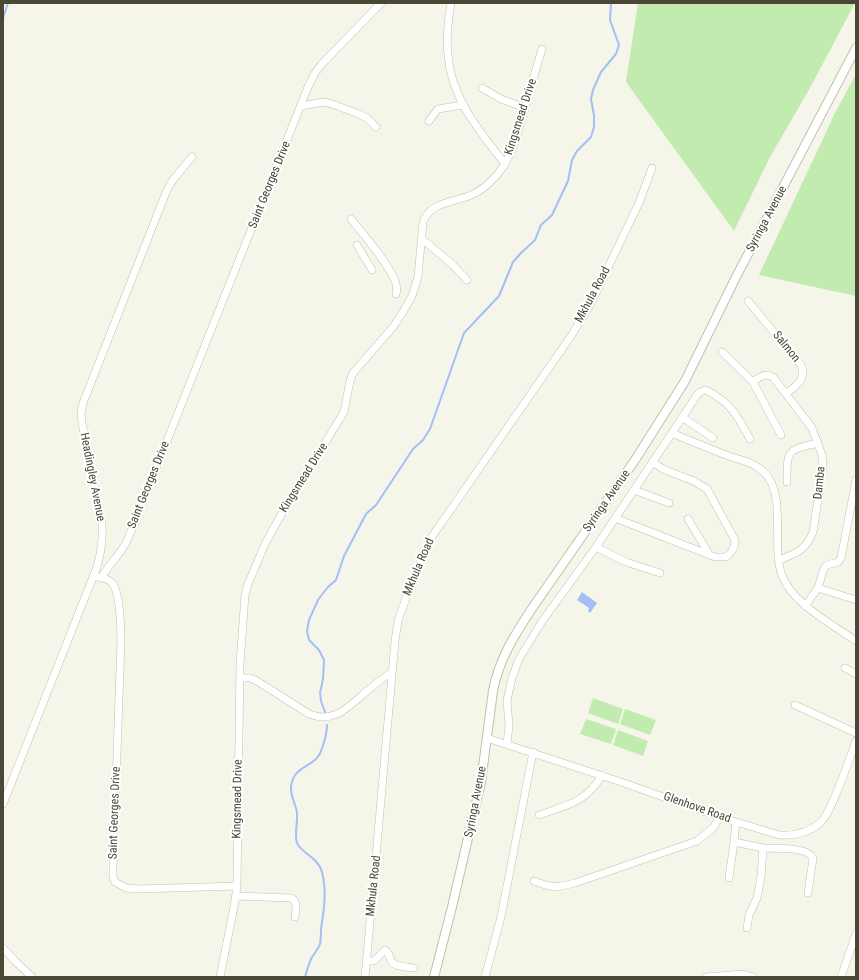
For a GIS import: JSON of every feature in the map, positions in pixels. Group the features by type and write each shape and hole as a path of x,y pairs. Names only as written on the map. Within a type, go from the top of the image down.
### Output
{"street":[{"name":"Saint Georges Drive","path":"236,886 138,889 126,888 115,882 113,868 121,624 115,588 110,580 102,577 108,567 121,552 127,541 315,73 381,3"},
{"path":"451,3 447,31 448,56 452,79 463,105 474,124 505,164"},
{"name":"Syringa Avenue","path":"434,977 468,842 481,782 489,714 496,677 508,646 537,601 635,460 685,381 736,277 856,48"},
{"name":"Kingsmead Drive","path":"220,977 236,896 241,639 245,595 252,573 265,544 282,513 344,412 353,373 393,327 404,312 412,296 418,278 424,222 429,212 443,204 471,195 485,187 496,177 505,164 514,145 542,49"},
{"path":"482,88 501,99 525,108"},
{"path":"301,106 324,102 332,104 367,118 376,127"},
{"path":"429,121 438,110 463,105"},
{"path":"494,150 499,153 504,153 510,150 514,145"},
{"path":"494,150 499,165 496,177"},
{"name":"Headingley Avenue","path":"3,804 94,576 102,549 102,524 82,423 81,413 83,403 167,190 172,181 192,157"},
{"name":"Mkhula Road","path":"365,977 372,893 380,828 395,641 398,622 412,581 431,538 590,305 639,203 652,168"},
{"path":"351,219 389,269 396,283 396,294"},
{"path":"422,239 451,262 467,280"},
{"path":"357,245 372,270"},
{"name":"Salmon","path":"748,301 801,365 803,374 799,384 786,394"},
{"path":"722,352 753,382 781,435"},
{"name":"Damba","path":"753,382 760,376 768,374 773,377 812,428 818,443 823,466 813,532 809,542 798,553 779,560"},
{"path":"507,744 509,726 507,700 512,678 519,659 543,620 596,547 700,392 706,390 732,408 750,439"},
{"path":"682,417 713,438"},
{"path":"672,433 753,464 766,474 771,481 775,493 778,516 779,560 786,585 805,606 856,641"},
{"path":"787,482 787,462 792,452 798,448 818,443"},
{"path":"615,518 718,557 726,557 733,550 735,545 733,535 707,489 694,481 665,470 652,462"},
{"path":"805,606 818,588 824,568 827,565 838,562 841,558 856,480"},
{"path":"634,490 669,503"},
{"path":"688,519 708,554"},
{"path":"596,547 626,562 660,573"},
{"path":"94,576 102,577"},
{"path":"818,588 856,600"},
{"path":"845,668 856,674"},
{"path":"240,678 250,678 257,681 309,714 316,717 324,717 332,716 343,711 380,680 392,672"},
{"path":"795,705 856,734"},
{"name":"Glenhove Road","path":"487,738 602,775 720,818 779,835 789,836 809,831 821,822 830,808 856,741"},
{"path":"485,977 501,917 533,752"},
{"path":"539,815 580,800 592,790 602,775"},
{"path":"534,881 553,888 575,883 697,841 713,828 720,818"},
{"path":"729,878 736,822"},
{"path":"734,842 764,848 803,850 811,854 813,858 808,893"},
{"path":"747,928 749,915 757,898 764,848"},
{"path":"236,896 291,898 295,900 296,917"},
{"path":"841,977 856,934"},
{"path":"3,948 32,977"},
{"path":"367,961 374,961 385,950 388,952 394,964 414,968"},
{"path":"706,977 743,974 753,977"}],"green space":[{"path":"638,3 855,3 810,88 770,157 734,231 626,82"},
{"path":"856,74 856,296 759,275 835,113"},
{"path":"593,698 623,709 618,724 588,713"},
{"path":"625,709 656,720 650,735 620,724"},
{"path":"586,719 616,729 611,744 580,734"},
{"path":"618,730 648,741 643,756 613,745"}],"water":[{"path":"582,592 597,603 590,613 588,611 589,608 577,600"}],"waterway":[{"path":"3,18 8,3"},
{"path":"325,712 320,693 323,679 324,660 319,650 309,640 307,631 309,620 318,600 327,588 336,580 344,556 366,514 376,505 413,449 423,440 430,429 464,333 499,296 513,262 535,240 541,225 552,215 568,181 572,160 577,151 591,137 594,127 594,115 591,99 593,90 601,72 616,54 619,45 610,20 611,3"},
{"path":"305,977 311,959 320,944 324,900 324,879 320,867 299,847 297,843 297,813 291,794 291,787 294,776 316,759 320,753 324,743 327,725"}]}
